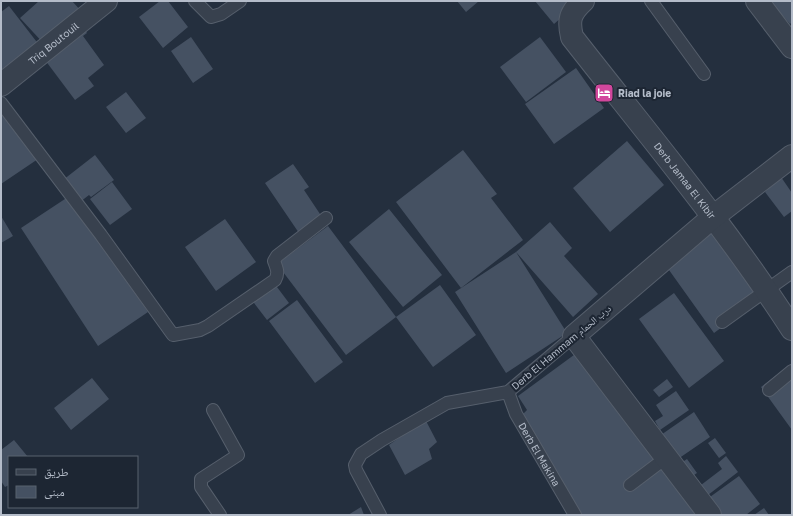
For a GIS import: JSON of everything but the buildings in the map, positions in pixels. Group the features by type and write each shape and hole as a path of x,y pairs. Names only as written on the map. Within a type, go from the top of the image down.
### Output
{"street":[{"name":"Triq Boutouil","path":"1,85 106,1"},
{"name":"Derb Jamaa El Kibir","path":"583,1 574,9 569,24 572,37 713,217 767,291 792,329"},
{"path":"758,1 792,47"},
{"name":"Derb El Hammam درب الحمام","path":"574,336 713,217 792,156"},
{"path":"574,336 710,515"}],"lane":[{"path":"195,1 211,17 225,12 240,1"},
{"path":"651,1 704,74"},
{"path":"1,103 101,235 173,335 200,330 208,326 275,280 278,276 274,261 277,256 326,218"},
{"path":"722,322 792,272"},
{"name":"Derb El Hammam درب الحمام","path":"380,515 356,470 355,465 361,454 382,440 447,403 508,392 574,336"},
{"path":"769,390 792,371"},
{"name":"Derb El Makina","path":"508,392 516,414 575,515"},
{"path":"213,410 238,455 204,476 200,482 201,487 220,515"},
{"path":"630,485 667,457"}],"place":[{"name":"Riad la joie","path":"604,93"}]}
